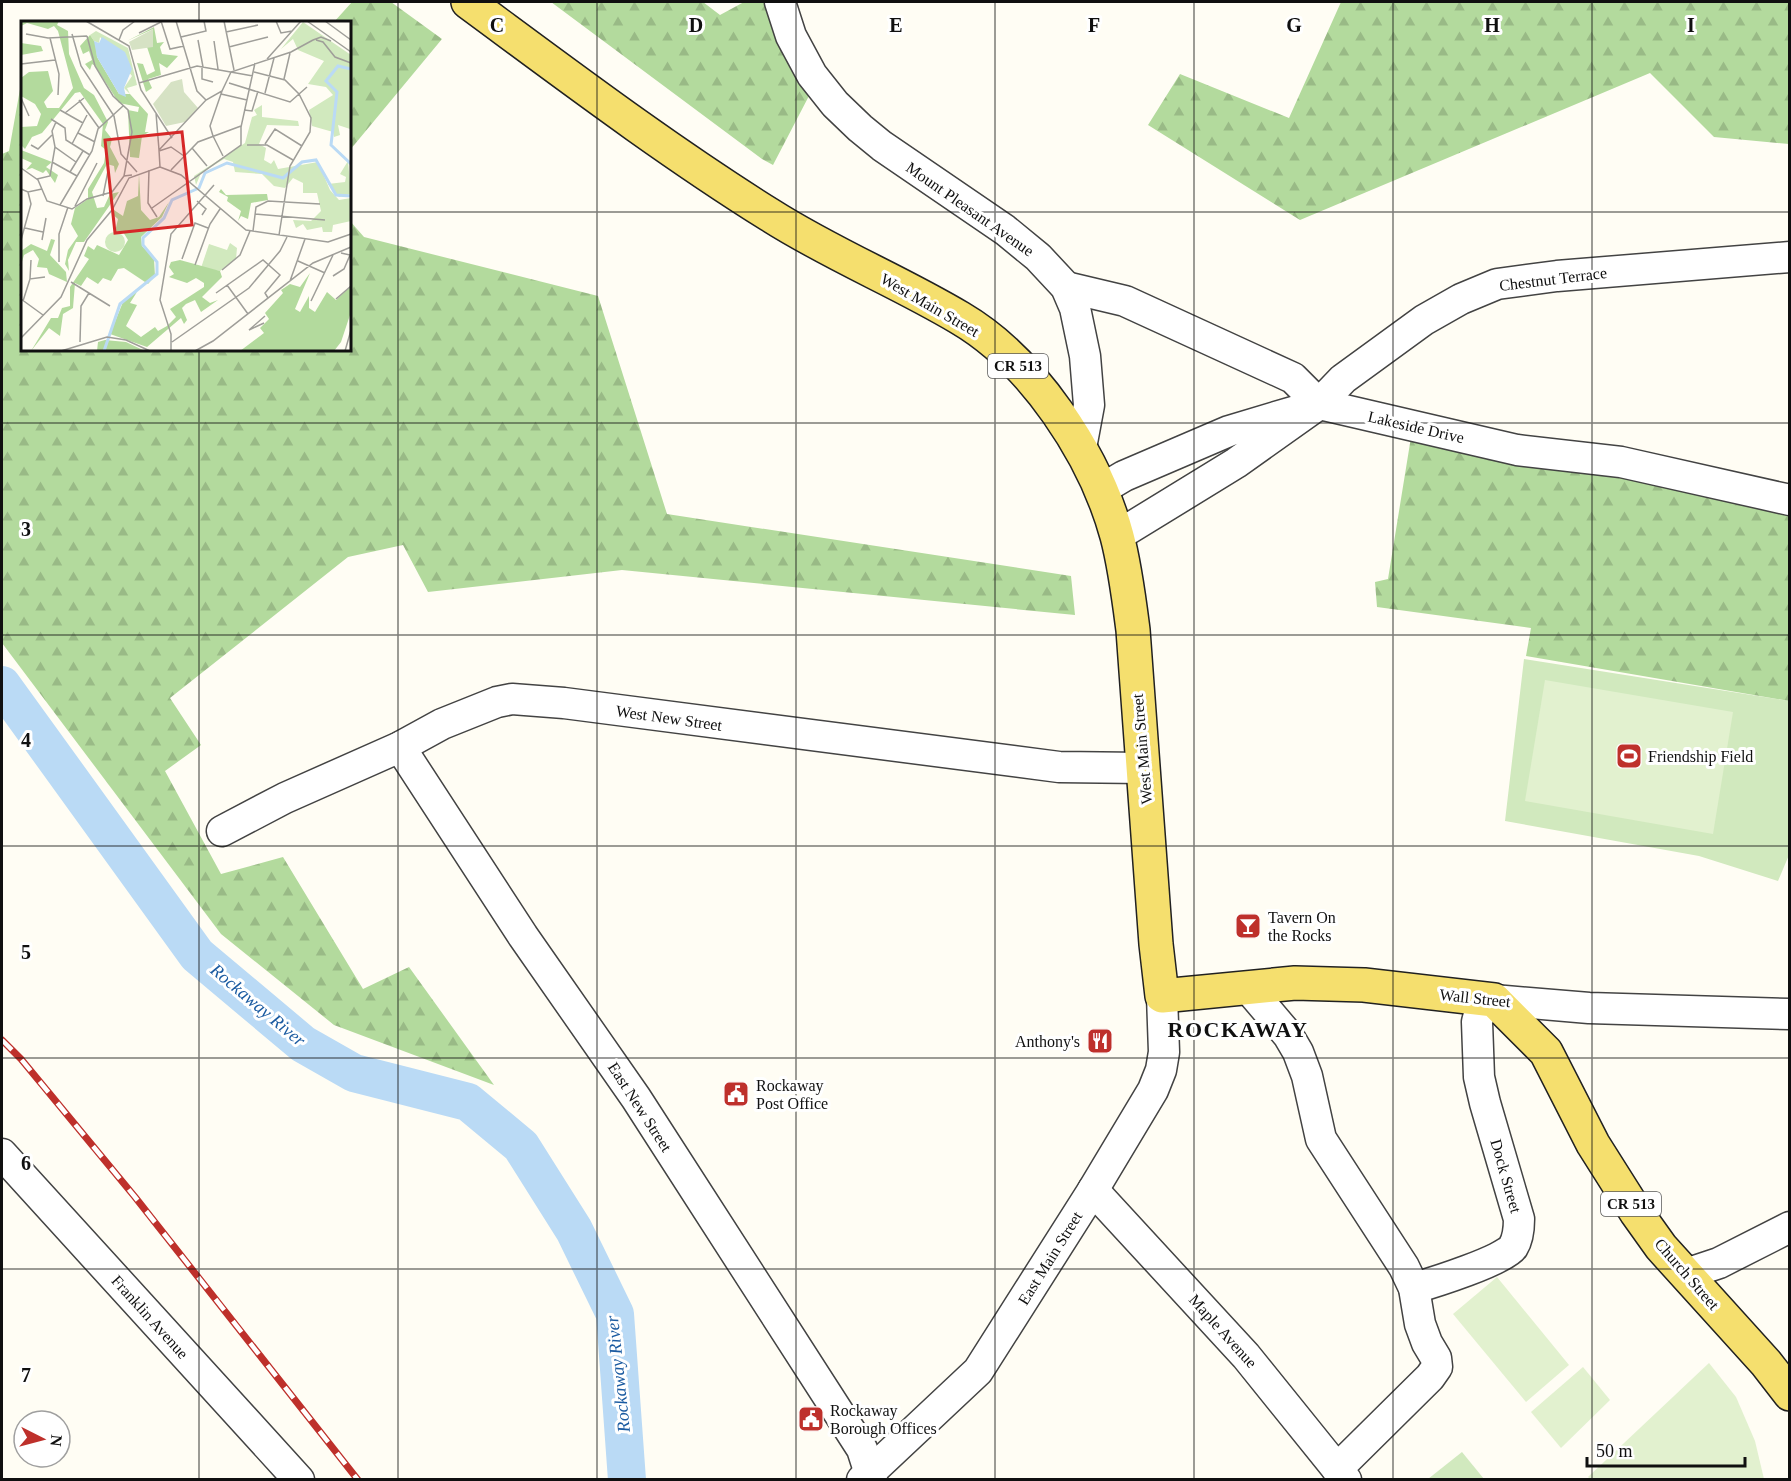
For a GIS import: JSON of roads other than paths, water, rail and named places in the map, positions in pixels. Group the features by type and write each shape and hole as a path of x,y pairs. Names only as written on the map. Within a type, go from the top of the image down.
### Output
{"main road":[{"name":"West Main Street","path":"468,2 701,170 771,216 829,250 963,320 994,344 1024,372 1053,406 1081,448 1102,489 1117,536 1133,630 1162,996"},
{"name":"Wall Street","path":"1162,996 1295,983 1364,984 1489,999"},
{"name":"Church Street","path":"1489,999 1546,1052 1593,1143 1624,1193 1662,1246 1790,1394"}],"street":[{"name":"Mount Pleasant Avenue","path":"780,2 791,36 812,75 835,104 882,146 1005,230 1038,257 1066,286 1075,308 1084,356 1089,405 1081,448"},
{"name":"Chestnut Terrace","path":"1117,536 1236,463 1319,404 1343,379 1424,320 1461,299 1497,284 1557,276 1790,257"},
{"path":"1066,286 1125,301 1293,378 1319,404"},
{"name":"Chestnut Terrace","path":"1102,489 1229,431 1319,404"},
{"name":"Lakeside Drive","path":"1319,404 1517,450 1621,462 1790,500"},
{"name":"West New Street","path":"222,831 285,798 400,747 442,724 497,702 512,699 1059,767 1143,768"},
{"name":"East New Street","path":"400,747 523,936 636,1098 862,1449 868,1477"},
{"path":"1249,989 1288,1035 1298,1052 1321,1139 1404,1267 1414,1288 1420,1324 1436,1358 1437,1367 1430,1377 1376,1431 1342,1474"},
{"name":"East Main Street","path":"868,1477 978,1371 1093,1190 1153,1090 1161,1070 1164,1052 1162,996"},
{"name":"Wall Street","path":"1489,999 1562,1007 1790,1014"},
{"name":"Dock Street","path":"1414,1288 1503,1255 1513,1248 1519,1231 1520,1219 1479,1077 1477,1022 1489,999"},
{"path":"1546,1052 1551,1028 1562,1007"},
{"name":"Franklin Avenue","path":"2,1154 299,1479"},
{"name":"Maple Avenue","path":"1093,1190 1246,1356 1342,1474"},
{"path":"1686,1274 1719,1263 1790,1227"}],"waterway":[{"name":"Rockaway River","path":"2,685 197,955 303,1044 354,1073 468,1102 521,1146 574,1230 615,1314 627,1480"}],"railway":[{"path":"2,1040 21,1059 135,1197 358,1480"}],"place":[{"name":"Friendship Field","path":"1629,756"},
{"name":"Tavern On the Rocks","path":"1248,926"},
{"name":"Anthony's","path":"1100,1041"},
{"name":"Rockaway Post Office","path":"736,1094"},
{"name":"Rockaway Borough Offices","path":"811,1419"}],"district":[{"name":"ROCKAWAY","path":"1238,1029"}]}
